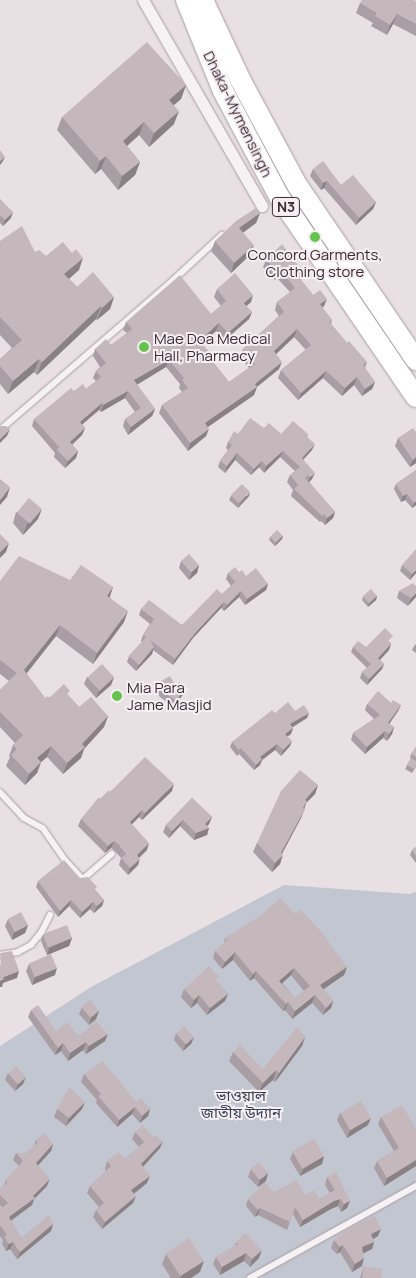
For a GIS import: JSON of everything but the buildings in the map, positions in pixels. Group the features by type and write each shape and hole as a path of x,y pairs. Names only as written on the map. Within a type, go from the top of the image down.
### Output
{"highway":[{"name":"Dhaka-Mymensingh","path":"186,0 223,91 246,138 271,208 416,396"},
{"name":"Dhaka-Mymensingh","path":"204,0 241,81 297,185 416,360"}],"street":[{"path":"143,0 271,208"}],"lane":[{"path":"0,430 169,284 230,227"},
{"path":"0,792 24,818 43,828 66,861 83,879 112,854"},
{"path":"0,955 18,952 31,945 41,933 50,915"},
{"path":"250,1278 416,1186"}],"green space":[{"name":"ভাওয়াল জাতীয় উদ্যান","path":"284,885 410,894 416,892 416,1278 0,1278 0,1046 91,987"}],"place":[{"name":"Concord Garments, Clothing store","path":"315,237"},
{"name":"Mae Doa Medical Hall, Pharmacy","path":"144,347"},
{"name":"Mia Para Jame Masjid","path":"117,696"}]}
